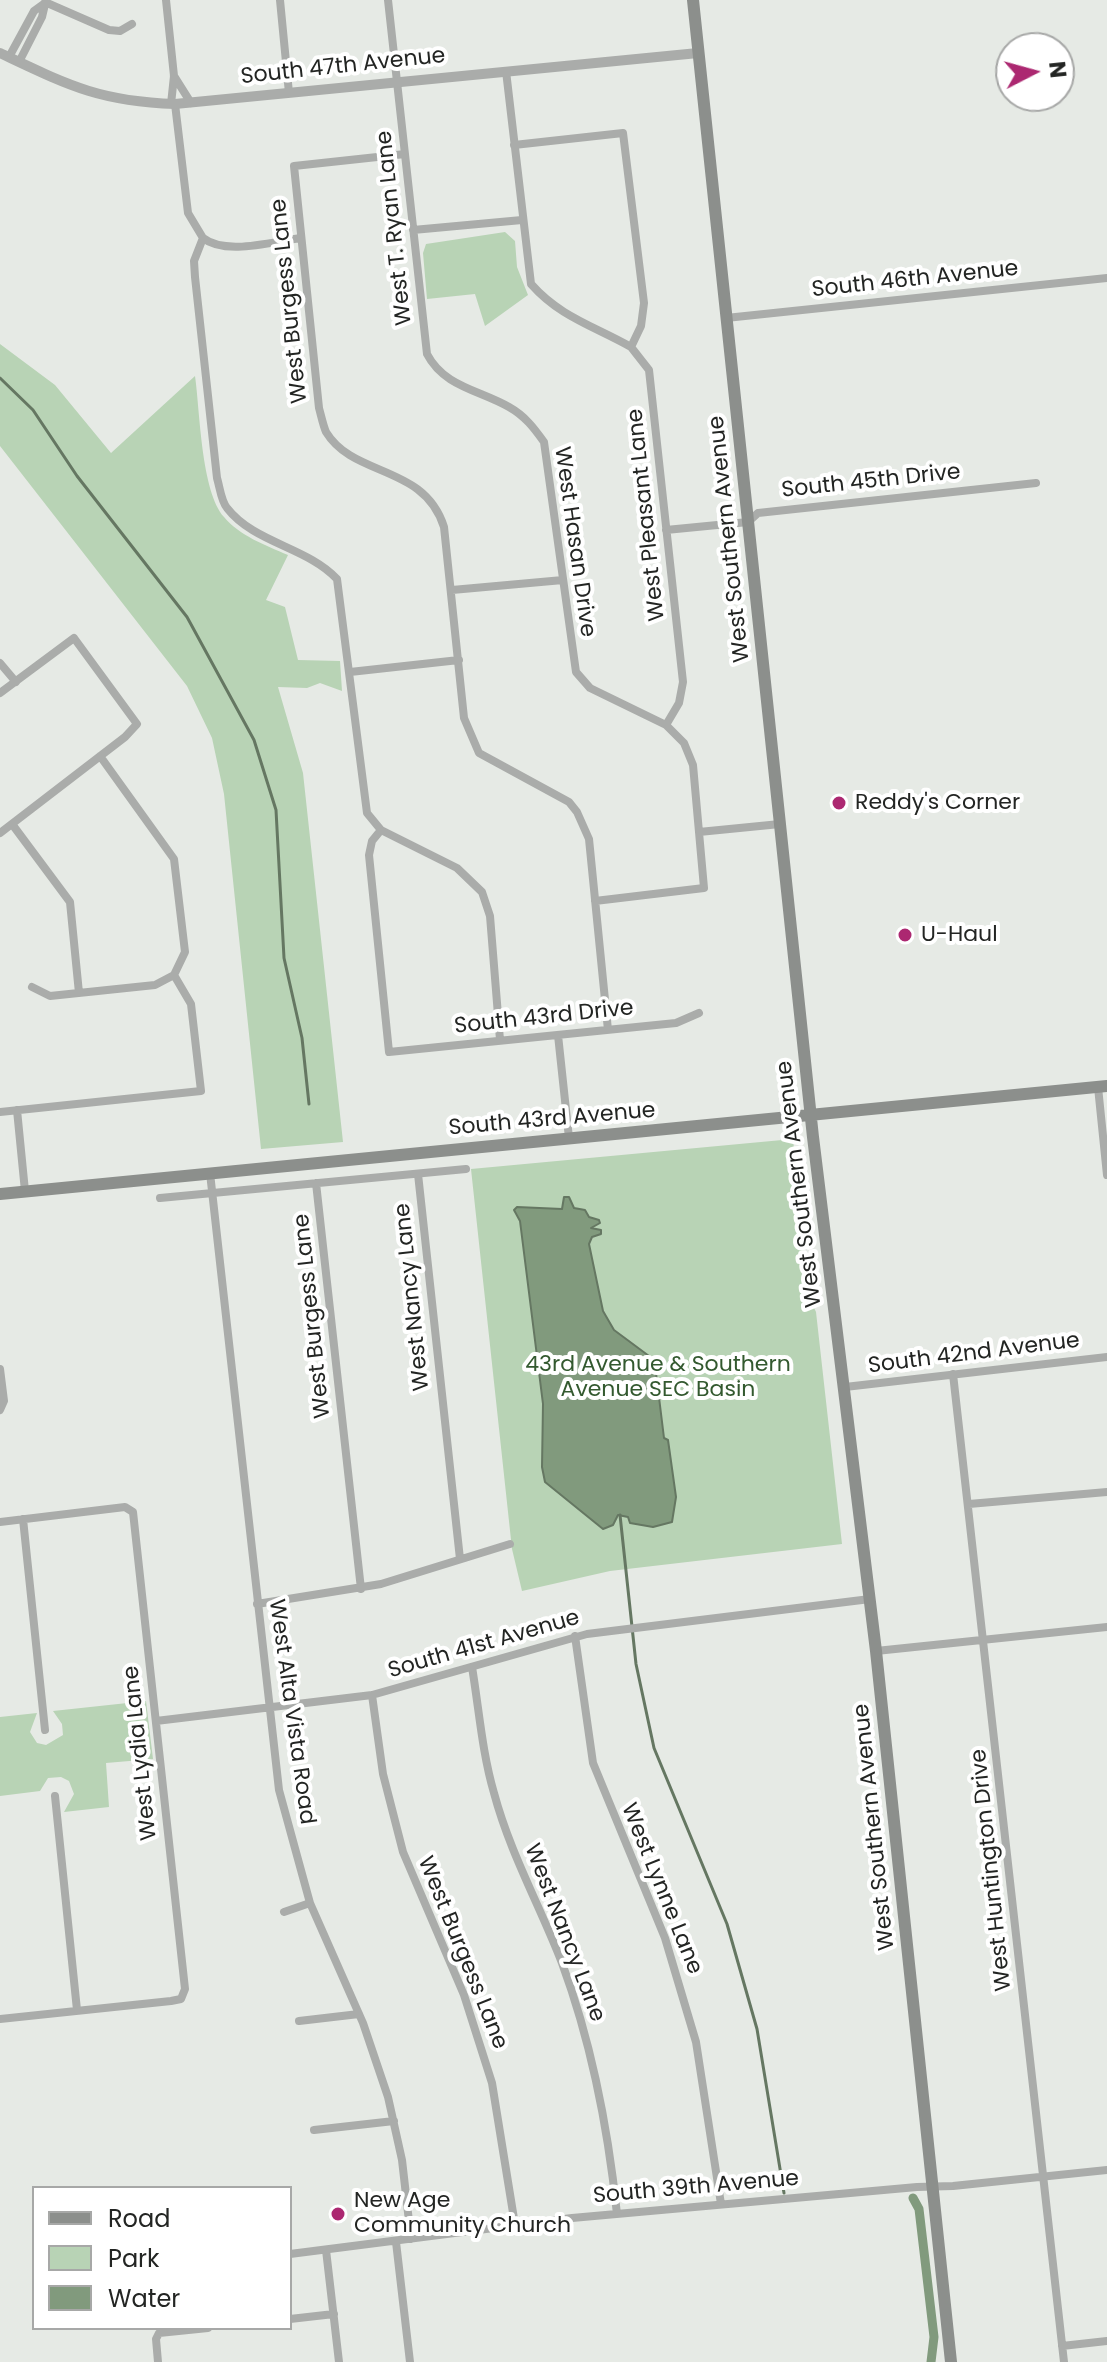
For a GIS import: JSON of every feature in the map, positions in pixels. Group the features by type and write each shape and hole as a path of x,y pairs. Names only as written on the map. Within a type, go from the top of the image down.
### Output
{"main road":[{"name":"West Southern Avenue","path":"693,0 811,1117 876,1651 951,2362"},
{"name":"South 43rd Avenue","path":"0,1194 811,1117 1102,1086"}],"street":[{"path":"176,0 166,1 174,76 173,104 188,213 203,238 210,243 232,246 301,238"},
{"path":"280,0 289,93"},
{"name":"West T. Ryan Lane","path":"388,0 427,354 434,367 466,390 508,406 529,421"},
{"path":"9,57 42,17 46,1 109,30 120,31 132,24"},
{"name":"South 47th Avenue","path":"9,57 98,96 173,104 698,53"},
{"path":"506,71 522,220 531,284 548,303 574,321 631,347 641,326 644,303 623,133 514,145"},
{"path":"174,76 191,103"},
{"name":"West Burgess Lane","path":"405,154 294,166 319,408 326,432 364,461 421,489 438,508 444,527 452,590"},
{"path":"413,230 522,220"},
{"path":"203,238 194,261 195,277 217,478 225,506 246,526 324,564 337,579 367,813 381,830 457,868 482,892 490,916 500,1040"},
{"name":"South 46th Avenue","path":"726,318 1107,278"},
{"name":"West Pleasant Lane","path":"631,347 649,370 683,682 679,703 666,725"},
{"name":"West Hasan Drive","path":"529,421 544,442 549,464 576,672 590,688 666,725"},
{"name":"South 45th Drive","path":"666,530 748,522 758,513 1036,483"},
{"path":"563,580 452,590 464,718 471,741 479,753 569,802 589,839 608,1030"},
{"path":"0,693 74,638 137,724 0,833"},
{"path":"350,672 459,660"},
{"path":"0,663 16,682"},
{"path":"595,901 704,888 693,765 684,743 666,725"},
{"path":"32,987 50,996 155,985 174,975 185,952 174,859 100,756"},
{"path":"12,824 70,902 79,993"},
{"path":"699,832 780,824"},
{"name":"South 43rd Drive","path":"381,830 372,841 369,855 389,1052 676,1023 699,1013"},
{"path":"0,1112 201,1091 191,1004 174,975"},
{"path":"558,1035 569,1138"},
{"path":"1102,1086 1107,1175"},
{"path":"17,1110 25,1191"},
{"name":"South 43rd Avenue","path":"160,1198 466,1169"},
{"name":"West Alta Vista Road","path":"210,1173 279,1790 310,1903 359,2014 394,2121 411,2239"},
{"name":"West Nancy Lane","path":"418,1174 460,1559"},
{"name":"West Burgess Lane","path":"316,1183 361,1589"},
{"name":"South 42nd Avenue","path":"845,1387 1107,1357"},
{"path":"0,1369 4,1401 0,1410"},
{"name":"West Huntington Drive","path":"953,1374 1064,2362"},
{"path":"969,1504 1107,1492"},
{"name":"West Lydia Lane","path":"23,1519 125,1507 133,1512 156,1721 185,1989 181,1999 77,2010"},
{"path":"0,1522 23,1519 45,1730"},
{"path":"257,1604 361,1589 510,1544"},
{"name":"South 41st Avenue","path":"156,1721 372,1695 575,1636 870,1599"},
{"path":"876,1651 1107,1627"},
{"name":"West Lynne Lane","path":"575,1636 593,1763 665,1938 696,2042 721,2204"},
{"name":"West Nancy Lane","path":"472,1667 481,1734 505,1832 562,1963 593,2062 610,2150 617,2214"},
{"name":"West Burgess Lane","path":"372,1695 383,1774 403,1852 464,1995 488,2068 505,2146 515,2225"},
{"path":"0,2019 77,2010 55,1796"},
{"path":"284,1912 310,1903"},
{"path":"299,2021 359,2014"},
{"path":"314,2130 394,2121"},
{"name":"South 39th Avenue","path":"292,2254 617,2214 1107,2170"},
{"path":"396,2242 410,2362"},
{"path":"326,2250 339,2362"},
{"path":"292,2319 334,2314"},
{"path":"158,2362 156,2339 159,2333 188,2330"},
{"path":"1062,2346 1107,2341"}],"green space":[{"path":"505,232 515,241 517,267 528,295 485,326 475,294 427,299 423,253 426,244"},
{"path":"0,344 55,385 111,453 195,376 206,470 216,505 238,530 288,555 266,600 285,607 298,660 340,661 342,691 320,683 307,688 278,687 303,773 343,1142 261,1149 224,794 212,738 187,686 0,446"},
{"name":"43rd Avenue & Southern Avenue SEC Basin","path":"793,1139 809,1297 816,1312 842,1544 610,1571 522,1591 512,1549 471,1169"},
{"path":"146,1701 153,1759 106,1763 109,1807 64,1812 74,1794 69,1781 61,1777 48,1778 40,1791 0,1796 0,1717 37,1713 30,1732 37,1743 46,1745 63,1735 62,1724 53,1711"}],"water":[{"path":"564,1197 569,1197 574,1208 585,1210 589,1217 599,1220 600,1223 591,1228 601,1230 601,1234 592,1237 589,1244 603,1311 614,1330 649,1356 656,1373 664,1438 668,1440 676,1497 672,1522 653,1527 630,1523 628,1517 618,1515 613,1525 603,1529 545,1482 542,1467 543,1404 520,1221 514,1210 517,1207 562,1209"}],"waterway":[{"path":"0,378 33,410 77,476 187,617 254,740 276,810 284,958 302,1038 309,1104"},
{"path":"620,1515 636,1664 654,1748 727,1924 757,2029 784,2193"},
{"path":"913,2198 919,2209 934,2337 931,2362"}],"place":[{"name":"Reddy's Corner","path":"839,803"},
{"name":"U-Haul","path":"905,935"},
{"name":"New Age Community Church","path":"338,2214"}]}
